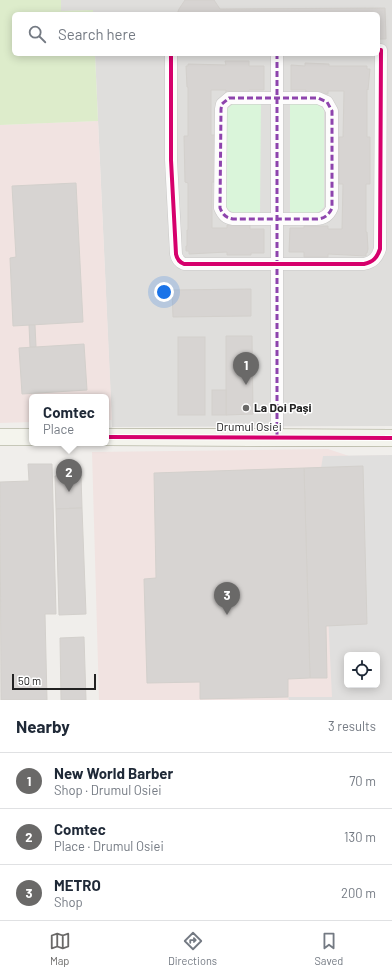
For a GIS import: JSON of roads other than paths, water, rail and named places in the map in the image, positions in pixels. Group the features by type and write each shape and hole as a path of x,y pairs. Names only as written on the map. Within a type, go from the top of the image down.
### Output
{"street":[{"path":"171,56 171,160 177,259 184,264 364,264 375,260 380,249 380,50"},
{"path":"277,437 278,56"},
{"path":"229,98 318,98 327,102 332,112 332,208 328,215 321,219 277,219 228,218 222,212 220,201 221,109 222,104 229,98"},
{"path":"0,437 29,437"},
{"name":"Drumul Osiei","path":"109,437 392,438"}],"place":[{"name":"New World Barber","path":"246,385"},
{"name":"La Doi Pași","path":"246,408"},
{"name":"Comtec","path":"69,492"},
{"name":"METRO","path":"227,615"}]}
